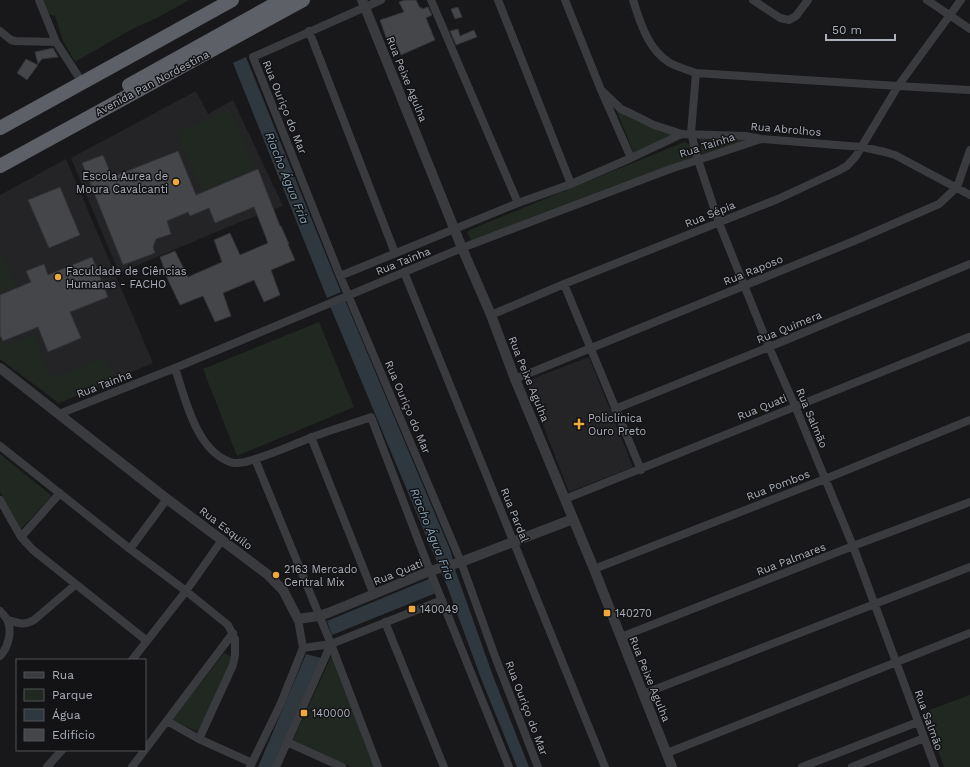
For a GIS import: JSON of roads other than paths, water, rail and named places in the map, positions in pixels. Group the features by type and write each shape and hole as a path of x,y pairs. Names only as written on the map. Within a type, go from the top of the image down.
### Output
{"highway":[{"path":"0,128 232,0"},
{"name":"Avenida Pan Nordestina","path":"0,156 282,0"},
{"name":"Avenida Pan Nordestina","path":"0,166 303,0"}],"street":[{"path":"39,0 56,42 82,82"},
{"path":"381,0 364,3 309,31 396,253"},
{"path":"431,0 518,203"},
{"path":"498,0 571,184"},
{"name":"Rua Abrolhos","path":"565,0 601,90 631,158"},
{"path":"633,0 641,24 653,47 670,63 696,73 970,90"},
{"path":"753,0 780,18 788,20 796,16 808,0"},
{"path":"927,0 970,29"},
{"name":"Rua Sépia","path":"492,315 564,284 778,199 847,166 853,161 862,147 898,86 961,0"},
{"name":"Rua Peixe Agulha","path":"364,3 462,248 492,315 515,379 594,570 672,767"},
{"name":"Rua Ouriço do Mar","path":"309,31 253,57 347,296 459,563 538,767"},
{"path":"0,32 11,40 15,41 56,42"},
{"name":"Rua Salmão","path":"696,73 691,133 698,160 719,223 769,347 853,546 935,767"},
{"name":"Rua Abrolhos","path":"601,90 626,112 654,125 682,134 691,133 746,136 761,139 862,147 895,155 970,195"},
{"name":"Rua Tainha","path":"340,276 518,203 571,184 682,134"},
{"name":"Rua Tainha","path":"59,414 175,368 462,248 673,168 761,139"},
{"name":"Rua Raposo","path":"515,379 928,210 939,204 957,187 970,150"},
{"name":"Rua Quimera","path":"616,409 970,264"},
{"name":"Rua Pardal","path":"404,272 605,767"},
{"path":"564,284 641,470"},
{"name":"Rua Quati","path":"565,499 641,470 795,406 969,337"},
{"name":"Rua Esquilo","path":"0,368 167,499 267,574 283,590 298,619 303,648"},
{"path":"175,368 190,415 200,435 224,460 236,464 255,459 311,437 371,417 509,767"},
{"name":"Rua Pombos","path":"594,570 970,420"},
{"path":"311,437 374,594"},
{"path":"0,446 228,625 235,639 236,656 199,739"},
{"path":"255,459 281,520 318,616 331,644 378,767"},
{"path":"21,537 60,493"},
{"path":"130,549 167,499"},
{"path":"0,500 21,537 33,550 147,641"},
{"name":"Rua Palmares","path":"621,637 970,502"},
{"name":"Rua Quati","path":"298,619 318,616 572,519"},
{"path":"133,659 186,591 222,540"},
{"path":"643,694 970,567"},
{"path":"8,620 23,624 34,620 75,585"},
{"path":"167,721 251,765 281,703 303,648 331,644 385,622 441,596"},
{"path":"0,611 8,620 10,631 6,647 0,656"},
{"path":"385,622 444,767"},
{"path":"146,749 233,633"},
{"path":"667,753 970,633"},
{"path":"276,767 331,644"},
{"path":"802,767 918,722"},
{"path":"852,767 924,738"},
{"path":"287,742 342,767"},
{"path":"52,766 61,751"},
{"path":"132,767 144,751"}],"water":[{"name":"Riacho Água Fria","path":"246,57 341,292 327,298 233,63"},
{"name":"Riacho Água Fria","path":"345,300 451,552 456,572 493,676 529,767 517,767 482,681 447,586 330,306"},
{"path":"431,578 436,593 332,635 327,621"},
{"path":"306,654 321,658 272,767 258,767"}],"place":[{"name":"Escola Aurea de Moura Cavalcanti","path":"176,182"},
{"name":"Faculdade de Ciências Humanas - FACHO","path":"58,277"},
{"name":"Policlínica Ouro Preto","path":"579,424"},
{"name":"2163 Mercado Central Mix","path":"276,575"},
{"name":"140049","path":"412,609"},
{"name":"140270","path":"607,613"},
{"name":"140000","path":"304,713"}]}
